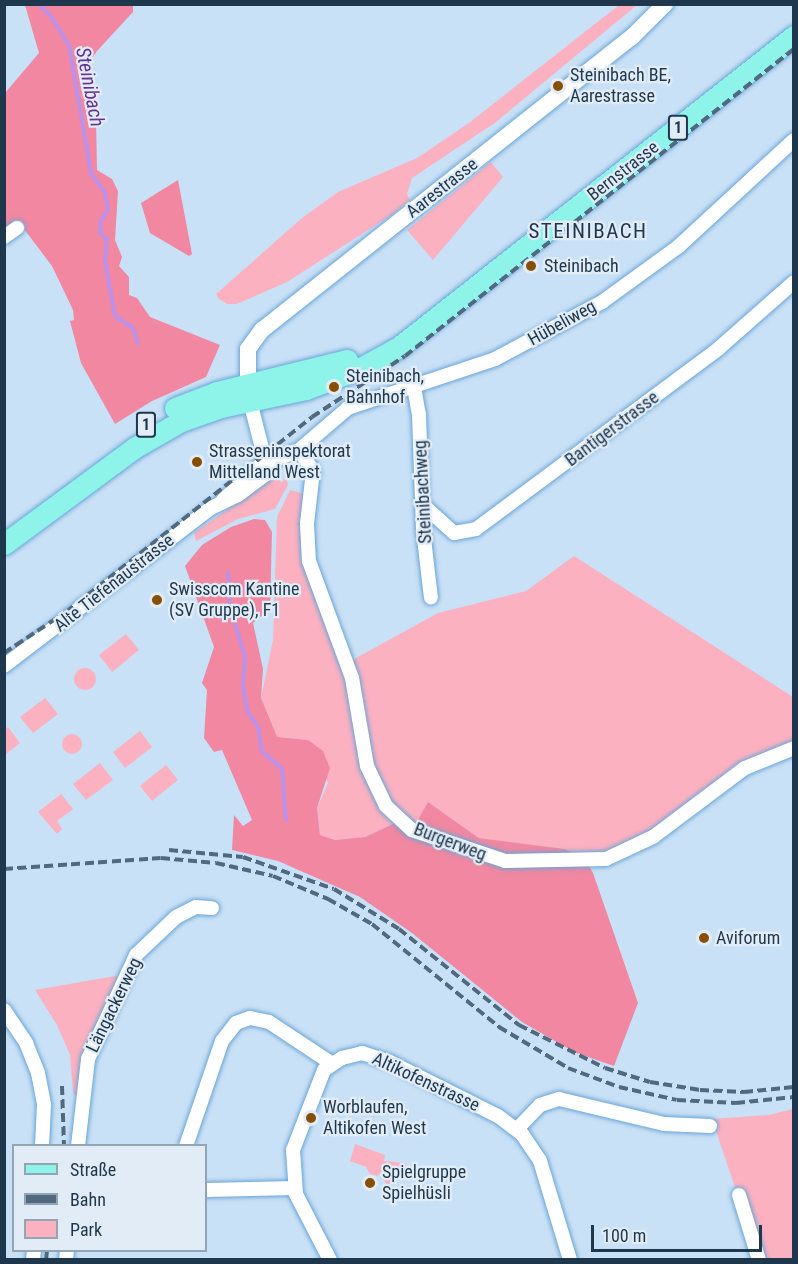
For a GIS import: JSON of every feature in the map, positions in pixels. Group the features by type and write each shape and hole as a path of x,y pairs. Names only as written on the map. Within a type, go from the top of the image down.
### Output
{"main road":[{"name":"Bernstrasse","path":"4,544 63,497 81,474 154,420 195,400 249,393 331,366 423,327 794,36"}],"street":[{"name":"Aarestrasse","path":"249,393 248,349 262,330 632,37 665,4"},
{"name":"Hübeliweg","path":"298,450 348,408 495,359 602,302 685,240 794,140"},
{"path":"4,237 17,228"},
{"name":"Bantigerstrasse","path":"423,506 454,533 476,530 718,349 794,282"},
{"name":"Steinibachweg","path":"414,387 419,414 423,506 431,598"},
{"path":"249,393 266,464 298,450"},
{"name":"Burgerweg","path":"298,450 313,471 307,524 309,561 352,678 365,759 386,806 412,830 506,861 606,859 653,837 745,768 794,748"},
{"name":"Alte Tiefenaustrasse","path":"4,666 223,500 238,495 265,475 266,464"},
{"name":"Längackerweg","path":"78,1144 88,1059 136,955 176,916 196,908 212,908"},
{"path":"4,1010 26,1043 38,1073 44,1105 42,1144"},
{"path":"187,1144 222,1041 236,1023 250,1018 269,1022 331,1063 316,1084 295,1143 295,1188 330,1260"},
{"name":"Altikofenstrasse","path":"331,1063 355,1054 377,1056 517,1129 540,1161 570,1260"},
{"path":"517,1129 540,1105 559,1099 664,1124 710,1126"},
{"path":"207,1190 219,1192 295,1188"},
{"path":"739,1195 759,1260"}],"green space":[{"path":"619,5 637,5 496,122 412,178 407,194 410,200 390,216 287,282 237,304 227,304 219,299 216,294 302,218 338,192 417,158 469,123"},
{"path":"491,162 503,177 433,260 407,230"},
{"path":"278,474 281,483 286,478 288,485 275,509 238,519 196,541 194,533"},
{"path":"290,490 305,494 309,579 346,670 357,741 397,822 365,837 335,840 320,835 317,808 328,783 308,740 277,737 272,731 261,698 273,640 277,517"},
{"path":"574,556 793,697 793,744 635,844 584,858 565,849 479,838 428,802 412,830 378,794 347,663 438,613 526,591"},
{"path":"126,634 139,650 112,672 99,655"},
{"path":"85,668 93,671 96,679 93,687 85,690 77,687 74,679 77,671"},
{"path":"45,698 58,714 33,733 20,717"},
{"path":"8,727 20,743 5,755 5,730"},
{"path":"140,731 152,747 125,768 113,752"},
{"path":"72,734 79,737 82,744 79,751 72,754 65,751 62,744 65,737"},
{"path":"100,763 113,780 86,800 73,784"},
{"path":"166,765 178,780 152,801 140,786"},
{"path":"61,794 73,809 57,821 62,829 57,834 38,812"},
{"path":"115,976 124,981 88,1059 83,1101 73,1093 70,1055 57,1025 35,990"},
{"path":"793,1109 793,1259 759,1259 712,1119 768,1115"},
{"path":"355,1144 385,1155 384,1161 405,1163 410,1173 387,1185 380,1173 378,1176 370,1174 366,1167 350,1161"}],"shaded area":[{"path":"25,5 133,5 133,12 97,51 80,76 96,120 97,170 112,179 118,191 115,240 122,257 119,266 129,277 129,295 137,298 150,317 220,345 206,377 152,401 115,424 81,363 70,321 74,320 73,310 52,266 21,225 5,237 5,93 39,53"},
{"path":"178,180 192,254 189,256 150,233 141,203"},
{"path":"254,519 265,520 272,532 270,609 253,623 263,669 261,698 277,737 308,740 323,751 330,768 317,808 320,835 335,840 365,837 397,822 412,830 428,802 479,838 565,849 584,858 593,873 638,1003 614,1066 574,1052 522,1022 412,933 360,897 278,861 232,850 234,815 243,826 252,820 222,750 214,752 204,738 207,690 202,683 214,647 185,566 202,545 231,527"}],"waterway":[{"name":"Steinibach","path":"38,4 50,15 69,45 91,173 105,193 108,210 101,220 100,233 107,239 105,261 115,316 133,328 138,343"},
{"name":"Steinibach","path":"228,573 230,607 245,657 243,685 247,711 258,727 262,751 282,769 286,820"}],"railway":[{"path":"4,653 66,612 312,417 405,356 794,49"},
{"path":"169,850 243,857 334,889 399,929 519,1025 605,1068 650,1082 700,1090 744,1092 794,1087"},
{"path":"4,869 161,858 216,863 273,876 328,899 372,924 499,1027 568,1068 619,1087 677,1100 736,1103 794,1097"},
{"path":"62,1086 64,1144"},
{"path":"46,1260 47,1252"}],"place":[{"name":"Steinibach BE, Aarestrasse","path":"558,86"},
{"name":"Steinibach","path":"531,266"},
{"name":"Steinibach, Bahnhof","path":"334,387"},
{"name":"Strasseninspektorat Mittelland West","path":"197,462"},
{"name":"Swisscom Kantine (SV Gruppe), F1","path":"157,600"},
{"name":"Aviforum","path":"704,938"},
{"name":"Worblaufen, Altikofen West","path":"311,1118"},
{"name":"Spielgruppe Spielhüsli","path":"370,1183"}],"district":[{"name":"STEINIBACH","path":"588,231"}]}
